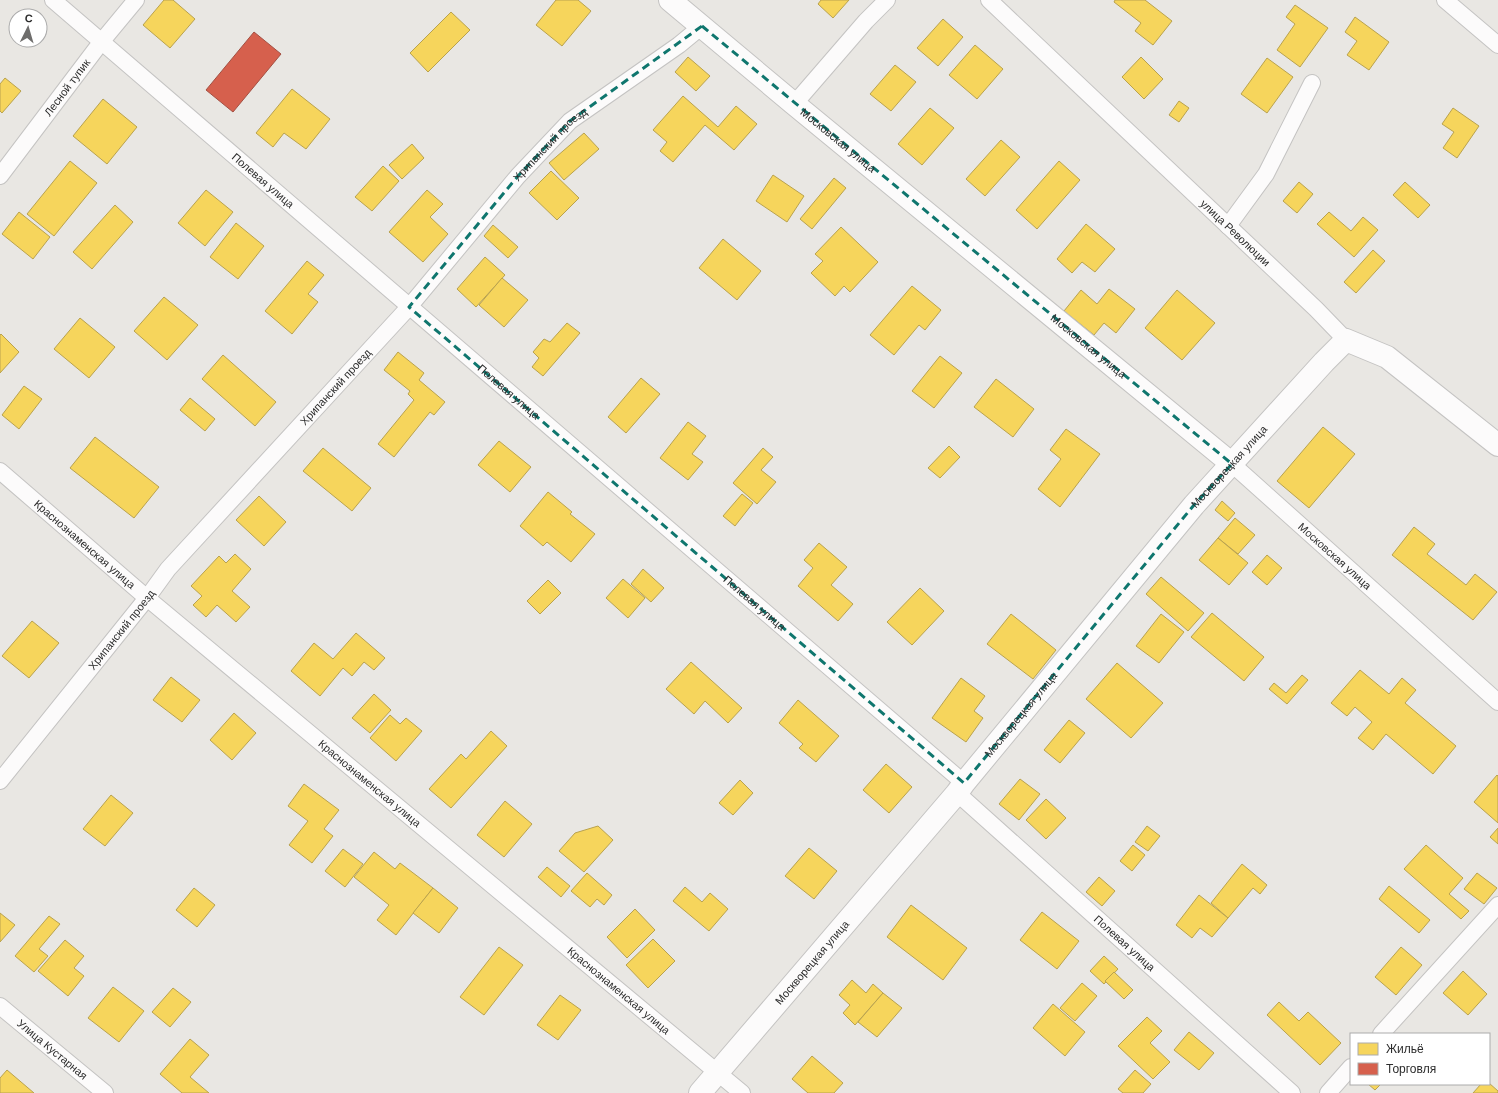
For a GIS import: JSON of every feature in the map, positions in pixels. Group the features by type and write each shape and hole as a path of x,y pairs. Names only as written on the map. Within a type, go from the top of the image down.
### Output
{"street":[{"name":"Полевая улица","path":"53,0 409,307 960,788 1292,1093"},
{"name":"Лесной тупик","path":"0,176 102,41 136,0"},
{"name":"Московская улица","path":"670,0 1232,464 1498,702"},
{"path":"793,103 802,95 866,21 887,0"},
{"name":"улица Революции","path":"989,0 1316,309 1346,340 1387,357 1498,444"},
{"path":"1446,0 1498,45"},
{"name":"Хрипанский проезд","path":"0,781 147,598 168,569 409,307 518,176 570,121 679,45 702,26"},
{"path":"1228,226 1266,174 1312,83"},
{"name":"Москворецкая улица","path":"700,1093 960,788 1194,505 1324,362 1346,340"},
{"name":"Краснознаменская улица","path":"0,471 147,598 742,1093"},
{"path":"1382,1033 1498,905"},
{"name":"Улица Кустарная","path":"0,1006 105,1093"},
{"path":"1328,1093 1350,1068"}],"highlighted area":[{"path":"702,26 1232,464 1194,505 964,783 409,307 518,176 570,121"}],"building: Жильё":[{"path":"164,0 173,0 195,19 170,48 143,25"},
{"path":"556,0 578,0 591,11 562,46 536,25"},
{"path":"821,0 849,0 833,18 818,4"},
{"path":"1115,0 1145,0 1172,21 1153,45 1135,31 1141,23 1114,2"},
{"path":"1295,5 1328,28 1300,67 1277,50 1295,24 1286,17"},
{"path":"451,12 470,30 428,72 410,53"},
{"path":"1355,17 1389,42 1369,70 1347,55 1357,41 1345,32"},
{"path":"943,19 963,37 938,66 917,48"},
{"path":"975,45 1003,69 977,99 949,75"},
{"path":"688,57 710,76 696,91 675,72"},
{"path":"1141,57 1163,79 1144,99 1122,77"},
{"path":"1267,58 1293,77 1267,113 1241,94"},
{"path":"895,65 916,82 891,111 870,94"},
{"path":"5,78 21,91 2,113 0,111 0,84"},
{"path":"292,89 330,119 306,149 284,133 273,147 256,133"},
{"path":"683,96 718,127 736,106 757,124 734,150 705,125 673,162 660,151 667,142 653,130"},
{"path":"103,99 137,127 107,164 73,136"},
{"path":"1179,101 1189,108 1179,122 1169,115"},
{"path":"930,108 954,128 922,165 898,144"},
{"path":"1453,108 1479,126 1457,158 1443,148 1454,132 1442,124"},
{"path":"584,133 599,149 564,180 549,163"},
{"path":"1001,140 1020,157 985,196 966,179"},
{"path":"412,144 424,158 402,179 389,165"},
{"path":"70,161 97,183 54,236 27,214"},
{"path":"1059,161 1080,180 1037,229 1016,210"},
{"path":"383,166 399,181 372,211 355,197"},
{"path":"551,171 579,198 557,220 529,193"},
{"path":"773,175 804,196 787,222 756,201"},
{"path":"834,178 846,188 812,229 800,219"},
{"path":"1299,182 1313,194 1297,213 1283,201"},
{"path":"1405,182 1430,205 1418,218 1393,195"},
{"path":"206,190 233,212 205,246 178,223"},
{"path":"427,190 443,204 430,217 448,234 423,262 389,232"},
{"path":"115,205 133,222 92,269 73,252"},
{"path":"19,212 50,237 33,259 2,234"},
{"path":"1329,212 1351,231 1363,217 1378,230 1354,257 1317,224"},
{"path":"236,223 264,246 238,279 210,257"},
{"path":"1086,224 1115,249 1095,272 1082,262 1072,273 1057,259"},
{"path":"493,225 518,247 508,258 484,236"},
{"path":"841,227 878,262 850,292 844,286 835,296 811,273 823,261 815,254"},
{"path":"723,239 761,271 737,300 699,268"},
{"path":"1373,250 1385,261 1356,293 1344,282"},
{"path":"485,257 505,275 476,307 457,289"},
{"path":"307,261 324,275 308,294 318,302 292,334 265,311"},
{"path":"502,278 528,300 504,327 479,305"},
{"path":"912,286 941,310 925,330 919,325 894,355 870,335"},
{"path":"1109,289 1135,309 1116,333 1104,323 1094,335 1064,311 1081,290 1097,304"},
{"path":"1177,290 1215,323 1182,360 1145,328"},
{"path":"164,297 198,325 167,360 134,331"},
{"path":"80,318 115,347 89,378 54,349"},
{"path":"567,323 580,333 543,376 532,367 539,358 533,352 544,339 550,342"},
{"path":"1,334 19,352 0,373 0,335"},
{"path":"398,352 424,373 419,380 445,402 434,415 430,412 394,457 378,444 414,400 408,394 410,391 384,370"},
{"path":"223,355 276,402 255,426 202,379"},
{"path":"940,356 962,373 934,408 912,391"},
{"path":"641,378 660,394 626,433 608,417"},
{"path":"996,379 1034,409 1013,437 974,407"},
{"path":"24,386 42,399 19,429 2,415"},
{"path":"190,398 215,419 205,431 180,410"},
{"path":"688,422 706,436 692,454 703,462 688,480 660,458"},
{"path":"1323,427 1355,454 1309,508 1277,481"},
{"path":"1066,429 1100,454 1060,507 1038,489 1061,459 1050,450"},
{"path":"95,437 159,487 134,518 70,468"},
{"path":"499,441 531,467 510,492 478,465"},
{"path":"949,446 960,457 940,478 928,468"},
{"path":"323,448 371,488 352,511 303,471"},
{"path":"763,448 773,457 761,470 776,482 757,504 733,483"},
{"path":"548,492 572,512 570,514 595,534 571,562 547,542 543,546 520,526"},
{"path":"742,494 753,503 735,526 723,516"},
{"path":"259,496 286,522 264,546 236,520"},
{"path":"1222,501 1235,513 1228,521 1215,510"},
{"path":"1235,518 1255,535 1238,554 1218,538"},
{"path":"1414,527 1435,544 1427,554 1466,585 1475,574 1497,592 1473,620 1392,555"},
{"path":"1218,538 1248,563 1229,585 1199,560"},
{"path":"819,543 847,567 831,585 853,604 838,621 798,586 813,568 804,560"},
{"path":"235,554 251,569 232,591 250,607 236,622 217,605 206,617 193,605 202,596 191,586 219,556 226,563"},
{"path":"1267,555 1282,568 1267,585 1252,572"},
{"path":"643,569 664,588 651,602 631,584"},
{"path":"1161,577 1204,613 1188,631 1146,594"},
{"path":"623,579 645,598 628,618 606,598"},
{"path":"548,580 561,593 540,614 527,601"},
{"path":"920,588 944,611 912,645 887,622"},
{"path":"1212,613 1264,657 1244,681 1191,637"},
{"path":"1011,614 1056,650 1033,679 987,644"},
{"path":"1161,614 1184,632 1159,663 1136,646"},
{"path":"32,621 59,643 29,678 2,656"},
{"path":"356,633 385,658 374,670 364,662 352,676 343,668 320,696 291,671 314,643 333,659"},
{"path":"691,662 742,708 728,723 705,701 694,714 666,689"},
{"path":"1117,663 1163,703 1131,738 1086,699"},
{"path":"1360,670 1389,694 1402,678 1416,690 1405,703 1456,746 1433,774 1386,734 1373,750 1358,738 1372,722 1355,707 1347,716 1331,703"},
{"path":"1302,675 1308,680 1287,704 1269,689 1274,683 1286,693"},
{"path":"171,677 200,700 182,722 153,700"},
{"path":"961,678 985,696 974,711 983,718 966,742 932,718"},
{"path":"374,694 391,710 370,733 352,718"},
{"path":"798,700 839,736 816,762 799,748 803,744 779,723"},
{"path":"234,713 256,733 232,760 210,740"},
{"path":"390,715 400,724 406,718 422,731 396,761 370,738"},
{"path":"1069,720 1085,733 1060,763 1044,750"},
{"path":"491,731 507,746 451,808 429,789 461,754 466,759"},
{"path":"886,764 912,787 889,813 863,790"},
{"path":"1497,775 1498,776 1498,823 1474,802"},
{"path":"1020,779 1040,794 1019,820 999,804"},
{"path":"740,780 753,793 733,815 719,803"},
{"path":"304,784 339,810 324,829 333,836 312,863 289,845 308,821 288,806"},
{"path":"111,795 133,813 105,846 83,829"},
{"path":"1046,799 1066,818 1046,839 1026,820"},
{"path":"505,801 532,824 504,857 477,835"},
{"path":"598,826 613,840 584,872 559,851 575,833"},
{"path":"1147,826 1160,836 1148,851 1135,842"},
{"path":"1498,828 1498,844 1490,837"},
{"path":"1133,845 1145,855 1132,871 1120,861"},
{"path":"1426,845 1463,878 1449,894 1469,911 1461,919 1404,869"},
{"path":"809,848 837,871 814,899 785,876"},
{"path":"343,849 363,864 345,887 325,871"},
{"path":"374,852 395,869 400,863 433,888 396,935 377,920 389,905 354,877"},
{"path":"1242,864 1267,885 1260,894 1253,888 1228,918 1211,903"},
{"path":"547,867 570,886 561,897 538,877"},
{"path":"587,873 612,895 604,905 597,899 590,907 571,891"},
{"path":"1477,873 1497,888 1484,904 1464,889"},
{"path":"1099,877 1115,891 1102,906 1086,892"},
{"path":"1389,886 1430,920 1419,933 1379,899"},
{"path":"685,887 702,902 710,893 728,909 709,931 673,901"},
{"path":"194,888 215,905 197,927 176,910"},
{"path":"433,888 458,908 439,933 413,913"},
{"path":"1199,895 1228,918 1212,937 1200,928 1192,938 1176,925"},
{"path":"911,905 967,948 943,980 887,937"},
{"path":"635,909 655,930 627,958 607,937"},
{"path":"1042,912 1079,941 1057,969 1020,940"},
{"path":"0,913 15,925 0,942"},
{"path":"49,916 60,924 39,949 48,956 34,972 15,956"},
{"path":"653,939 675,961 648,988 626,965"},
{"path":"65,940 84,956 74,968 84,976 68,996 38,971"},
{"path":"499,947 523,965 484,1015 460,997"},
{"path":"1401,947 1422,965 1396,995 1375,977"},
{"path":"1104,956 1118,969 1104,984 1090,971"},
{"path":"1463,971 1487,994 1468,1015 1443,993"},
{"path":"1114,972 1133,990 1124,999 1105,981"},
{"path":"852,980 866,993 873,984 883,993 855,1025 843,1013 850,1005 839,995"},
{"path":"1082,983 1097,996 1075,1021 1060,1008"},
{"path":"113,987 144,1011 119,1042 88,1018"},
{"path":"173,988 191,1002 170,1027 152,1012"},
{"path":"883,993 902,1008 877,1037 858,1022"},
{"path":"560,995 581,1010 558,1040 537,1025"},
{"path":"1279,1002 1299,1021 1308,1012 1341,1043 1320,1065 1267,1015"},
{"path":"1053,1004 1085,1032 1065,1056 1033,1028"},
{"path":"1147,1017 1162,1031 1150,1043 1170,1062 1153,1079 1118,1046"},
{"path":"1189,1032 1214,1053 1199,1070 1174,1050"},
{"path":"190,1039 209,1055 190,1077 209,1093 182,1093 160,1074"},
{"path":"812,1056 843,1083 834,1093 808,1093 792,1079"},
{"path":"7,1070 34,1093 0,1093 0,1078"},
{"path":"1135,1070 1151,1084 1143,1093 1123,1093 1118,1089"},
{"path":"1490,1084 1498,1091 1498,1093 1473,1093 1480,1085"},
{"path":"1369,1085 1380,1085 1375,1090"}],"building: Торговля":[{"path":"254,32 281,54 233,112 206,90"}]}
